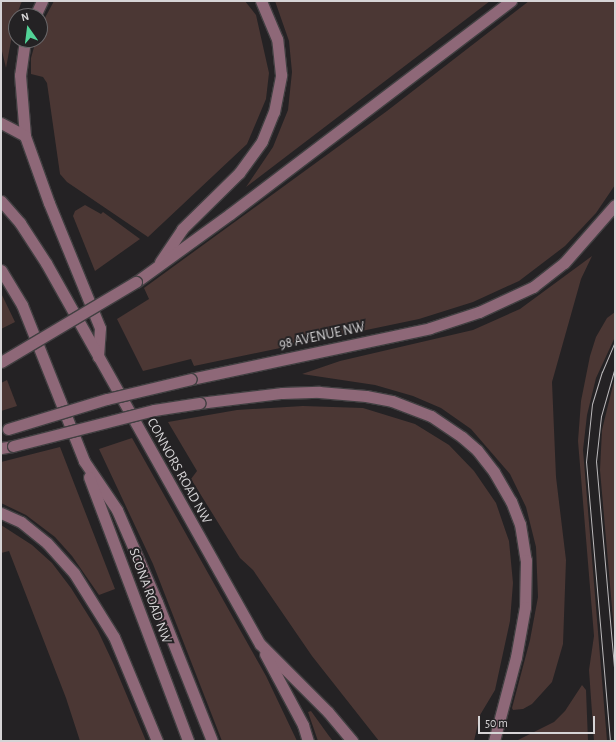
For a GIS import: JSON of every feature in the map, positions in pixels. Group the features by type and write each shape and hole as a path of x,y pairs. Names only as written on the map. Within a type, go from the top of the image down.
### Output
{"main road":[{"path":"157,268 182,229 240,173 262,141 274,112 281,75 277,39 269,14 261,1"},
{"path":"1,362 157,268 511,1"},
{"path":"25,48 20,75 25,136 49,203 100,328 98,357"},
{"path":"1,123 25,136"},
{"name":"CONNORS ROAD NW","path":"1,201 20,223 46,263 260,644 328,712 352,741"},
{"name":"98 AVENUE NW","path":"5,430 107,399 191,379 430,328 479,312 533,287 564,263 615,205"},
{"path":"1,270 22,306 84,461 117,510 158,602 212,741"},
{"path":"1,448 154,410 282,393 320,392 366,396 392,401 431,416 462,437 476,450 494,472 512,501 520,524 526,560 525,607 516,657 494,741"},
{"name":"SCONA ROAD NW","path":"84,461 188,741"},
{"path":"1,513 21,522 47,543 74,573 114,637 157,741"},
{"path":"260,644 303,725 308,741"}],"shaded area":[{"path":"1,1 22,1 19,8 8,8 8,48 10,48 6,68 1,47"},
{"path":"54,1 245,1 256,15 269,73 266,99 247,144 148,237 67,182 60,174 47,83 43,77 31,74 31,58 34,48 48,48 48,12"},
{"path":"275,1 490,1 246,187 273,147 288,110 292,72 289,41"},
{"path":"529,1 615,1 615,185 596,213 565,246 519,281 473,302 419,319 194,366 191,359 143,371 117,319 149,299 144,288 387,111"},
{"path":"85,205 101,214 103,212 140,239 95,271 73,216 75,211"},
{"path":"592,256 581,279 552,382 556,477 566,560 563,644 552,682 532,704 523,709 513,710 512,708 530,640 538,597 536,547 526,507 510,474 471,429 441,408 413,396 375,385 302,374 340,361 473,330 520,309"},
{"path":"1,293 15,322 1,329"},
{"path":"615,312 615,337 596,378 587,415 583,450 607,741 594,741 589,670 594,636 578,441 581,401 590,356 596,337 607,318"},
{"path":"615,377 615,642 600,470 602,430"},
{"path":"7,380 17,406 1,411 1,383"},
{"path":"303,406 363,408 415,424 449,445 474,471 496,503 509,541 513,583 510,621 495,690 480,715 474,741 379,741 312,656 253,570 240,558 191,479 197,471 168,422 237,410"},
{"path":"132,438 266,676 297,741 222,741 153,564 99,449"},
{"path":"60,447 115,589 99,595 72,556 55,537 26,515 1,503 1,462"},
{"path":"1,525 32,545 52,563 71,588 98,631 146,741 80,741 66,698 9,551 1,553"},
{"path":"582,685 586,690 588,741 516,741 554,722 565,711"},
{"path":"311,711 333,741 318,741 308,712"}],"tram line":[{"path":"610,741 586,462 592,404 602,372 615,342"},
{"path":"615,367 601,416 596,461 615,677"}]}
